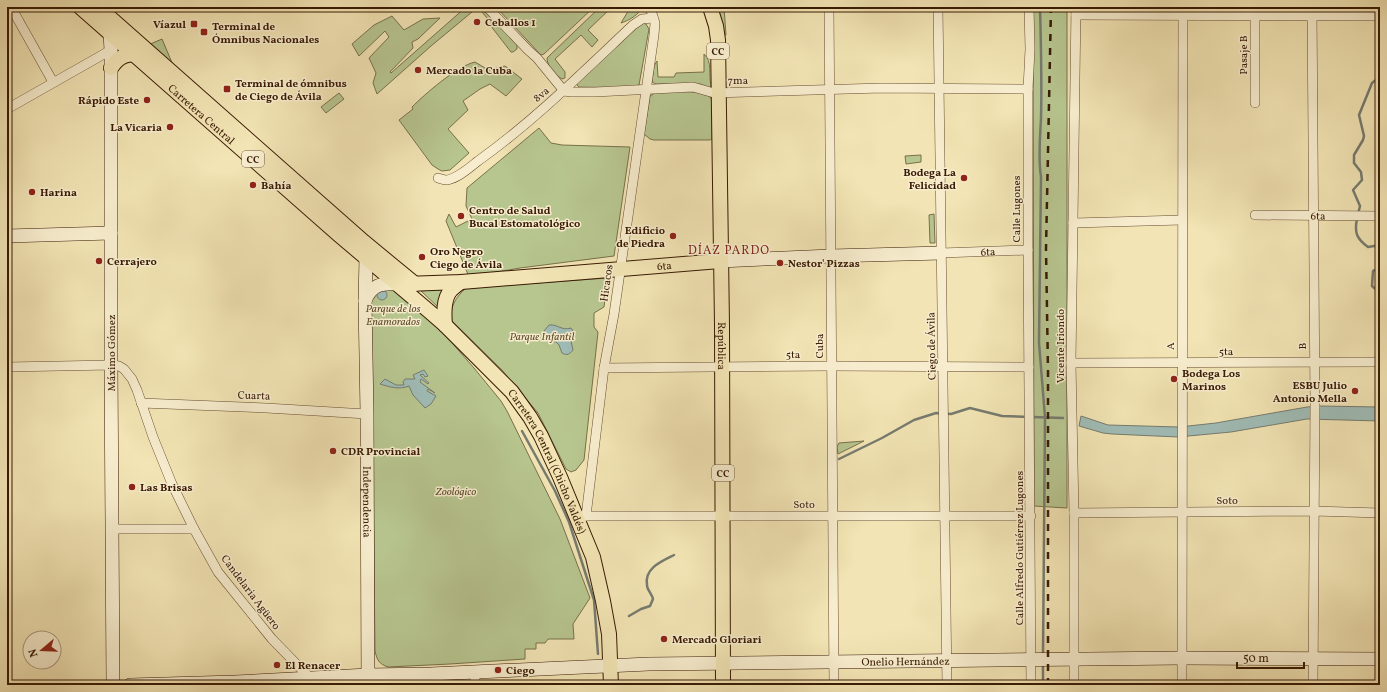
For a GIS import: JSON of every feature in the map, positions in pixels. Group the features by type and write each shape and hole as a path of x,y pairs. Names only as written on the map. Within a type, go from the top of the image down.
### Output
{"main road":[{"name":"Carretera Central","path":"80,7 114,29 369,254 397,284"},
{"name":"Carretera Central","path":"98,7 134,54 369,254 415,284"},
{"name":"República","path":"710,7 716,26 718,40 722,367 723,685"},
{"path":"111,68 122,56 134,54"},
{"name":"6ta","path":"397,284 461,282 720,261"},
{"path":"445,325 443,313 446,299 450,291 461,282"},
{"name":"Carretera Central (Chicho Valdés)","path":"397,284 445,325 512,392 530,417 541,436 560,477 581,516 593,557 604,601 609,634 611,685"}],"street":[{"path":"12,7 53,82"},
{"path":"487,7 537,58 564,90"},
{"name":"Hicacos","path":"581,516 614,314 646,90 655,23 650,7"},
{"name":"Cuba","path":"829,7 834,685"},
{"name":"Ciego de Ávila","path":"938,7 947,685"},
{"name":"Calle Lugones","path":"1029,7 1028,250 1030,410"},
{"path":"1076,11 1360,12 1380,16"},
{"name":"Vicente Iriondo","path":"1074,685 1072,363 1076,11"},
{"name":"A","path":"1182,685 1184,415 1182,363 1183,11"},
{"name":"Pasaje B","path":"1255,12 1255,103"},
{"name":"B","path":"1312,12 1315,404 1313,685"},
{"name":"8va","path":"438,178 446,180 464,171 492,151 564,90 633,25 642,19 653,18"},
{"name":"Máximo Gómez","path":"113,685 111,50 114,29"},
{"path":"7,109 111,50"},
{"name":"7ma","path":"564,90 571,92 595,92 695,87 710,93 719,93 882,88 1028,89"},
{"name":"6ta","path":"1255,215 1380,216"},
{"path":"1073,223 1182,220"},
{"path":"7,236 111,233"},
{"name":"6ta","path":"720,261 1028,250"},
{"name":"Independencia","path":"368,680 364,300 369,254"},
{"path":"364,300 368,293 376,286 387,283 397,284"},
{"name":"5ta","path":"1072,363 1380,362"},
{"path":"7,367 111,365"},
{"name":"Candelaria Agüero","path":"111,365 119,366 124,369 132,379 152,437 172,484 194,529 218,572 272,639 314,682"},
{"name":"5ta","path":"604,368 831,366 1029,367"},
{"name":"Cuarta","path":"141,403 366,414"},
{"name":"Calle Alfredo Gutiérrez Lugones","path":"1030,410 1031,516 1038,659 1031,685"},
{"name":"Soto","path":"1074,513 1314,511 1380,513"},
{"name":"Soto","path":"581,516 1031,516"},
{"path":"112,529 194,529"},
{"name":"Onelio Hernández","path":"130,685 314,682 328,678 368,680 475,671 611,665 1038,659 1380,659"},
{"path":"475,671 475,685"},
{"name":"Onelio Hernández","path":"412,685 431,674"},
{"path":"328,678 344,685"}],"green space":[{"path":"466,7 478,7 377,94 373,83 376,73 369,58 389,37 385,31 359,56 352,44 374,25 392,16 404,30 423,19 440,18 418,39 412,42 413,48 390,72 391,73"},
{"path":"478,7 482,7 517,45 517,49 511,52"},
{"path":"496,7 594,7 544,54 541,55"},
{"path":"600,7 612,7 588,30 598,40 592,47 581,35 555,59 565,72 565,78 562,79 552,70 548,64 547,58"},
{"path":"643,7 634,17 621,23 630,8"},
{"path":"719,7 724,7 726,35 724,35 717,10"},
{"path":"1033,7 1067,7 1067,508 1034,506"},
{"path":"642,23 646,24 649,29 639,85 627,88 579,87 577,85 577,82"},
{"path":"162,39 173,65 148,45"},
{"path":"704,54 707,57 709,64 710,88 700,84 656,84 652,82 654,66 657,61 658,77 674,77 676,73 704,72"},
{"path":"475,62 489,70 505,66 522,79 506,96 490,84 463,101 468,110 448,129 469,153 450,170 442,171 432,165 399,120 413,109 412,107 442,81 459,69"},
{"path":"667,91 696,92 709,96 712,100 712,139 654,140 650,139 644,134 650,96 655,93"},
{"path":"339,93 344,99 326,113 321,107"},
{"path":"539,128 551,143 562,145 630,147 614,256 520,268 469,277 446,221 449,214 456,227 472,219 466,206 467,188"},
{"path":"921,155 921,162 906,164 905,156"},
{"path":"934,214 935,243 930,243 929,215"},
{"name":"Parque Infantil","path":"608,278 604,307 594,313 594,327 598,332 584,460 576,470 571,472 566,469 538,413 502,370 451,320 451,315 457,298 466,288"},
{"name":"Zoológico","path":"396,287 432,320 474,368 501,401 507,411 560,519 590,598 573,624 574,639 548,639 545,643 536,643 536,649 525,649 525,659 388,667 380,663 375,651 371,297 373,293"},
{"path":"448,288 439,308 421,291"},
{"path":"864,441 838,454 837,447 839,443"},
{"path":"409,679 398,685 370,685 371,680"}],"water":[{"path":"382,290 387,295 382,300 377,295"},
{"path":"549,325 555,325 565,329 571,328 575,334 571,341 573,350 570,353 562,353 556,342 546,340 544,331"},
{"path":"424,370 428,376 425,377 423,374 420,375 429,383 428,384 421,379 420,382 435,393 428,389 427,391 436,396 431,404 425,408 413,395 409,386 398,388 380,384 385,379 396,385 404,385 403,382 405,379 415,379 413,375"},
{"path":"1319,406 1380,407 1380,421 1307,419 1231,432 1178,437 1103,433 1079,426 1081,416 1108,425 1179,427 1216,423"}],"waterway":[{"path":"1040,7 1041,119 1039,156 1041,177 1039,343 1045,417 1043,657"},
{"path":"1358,214 1360,206 1353,190 1362,180 1361,172 1354,163 1354,155 1364,136 1359,115 1372,83 1377,79 1380,80"},
{"path":"1357,219 1356,232 1361,241 1368,247 1380,245"},
{"path":"1380,268 1373,271 1372,286 1380,293"},
{"path":"839,459 882,438 914,420 936,413 951,414 970,408 1002,416 1063,418"},
{"path":"522,431 555,491 569,522 594,600 598,654"},
{"path":"629,616 650,606 653,599 647,587 648,574 655,566 674,555"},
{"path":"1043,664 1043,685"}],"railway":[{"path":"1048,685 1048,371 1046,249 1051,7"}],"place":[{"name":"Ceballos 1","path":"477,22"},
{"name":"Víazul","path":"194,24"},
{"name":"Terminal de Ómnibus Nacionales","path":"204,32"},
{"name":"Mercado la Cuba","path":"418,70"},
{"name":"Terminal de ómnibus de Ciego de Ávila","path":"227,89"},
{"name":"Rápido Este","path":"147,100"},
{"name":"La Vicaria","path":"170,127"},
{"name":"Bodega La Felicidad","path":"964,178"},
{"name":"Bahía","path":"253,185"},
{"name":"Harina","path":"32,192"},
{"name":"Centro de Salud Bucal Estomatológico","path":"461,216"},
{"name":"Edificio de Piedra","path":"673,236"},
{"name":"Oro Negro Ciego de Ávila","path":"422,257"},
{"name":"Cerrajero","path":"99,261"},
{"name":"Nestor' Pizzas","path":"780,263"},
{"name":"Bodega Los Marinos","path":"1174,379"},
{"name":"ESBU Julio Antonio Mella","path":"1355,391"},
{"name":"CDR Provincial","path":"333,451"},
{"name":"Las Brisas","path":"132,487"},
{"name":"Mercado Gloriari","path":"664,639"},
{"name":"El Renacer","path":"277,665"},
{"name":"Ciego","path":"498,670"}],"district":[{"name":"DÍAZ PARDO","path":"729,250"}],"park label":[{"name":"Parque de los Enamorados","path":"393,314"}]}
